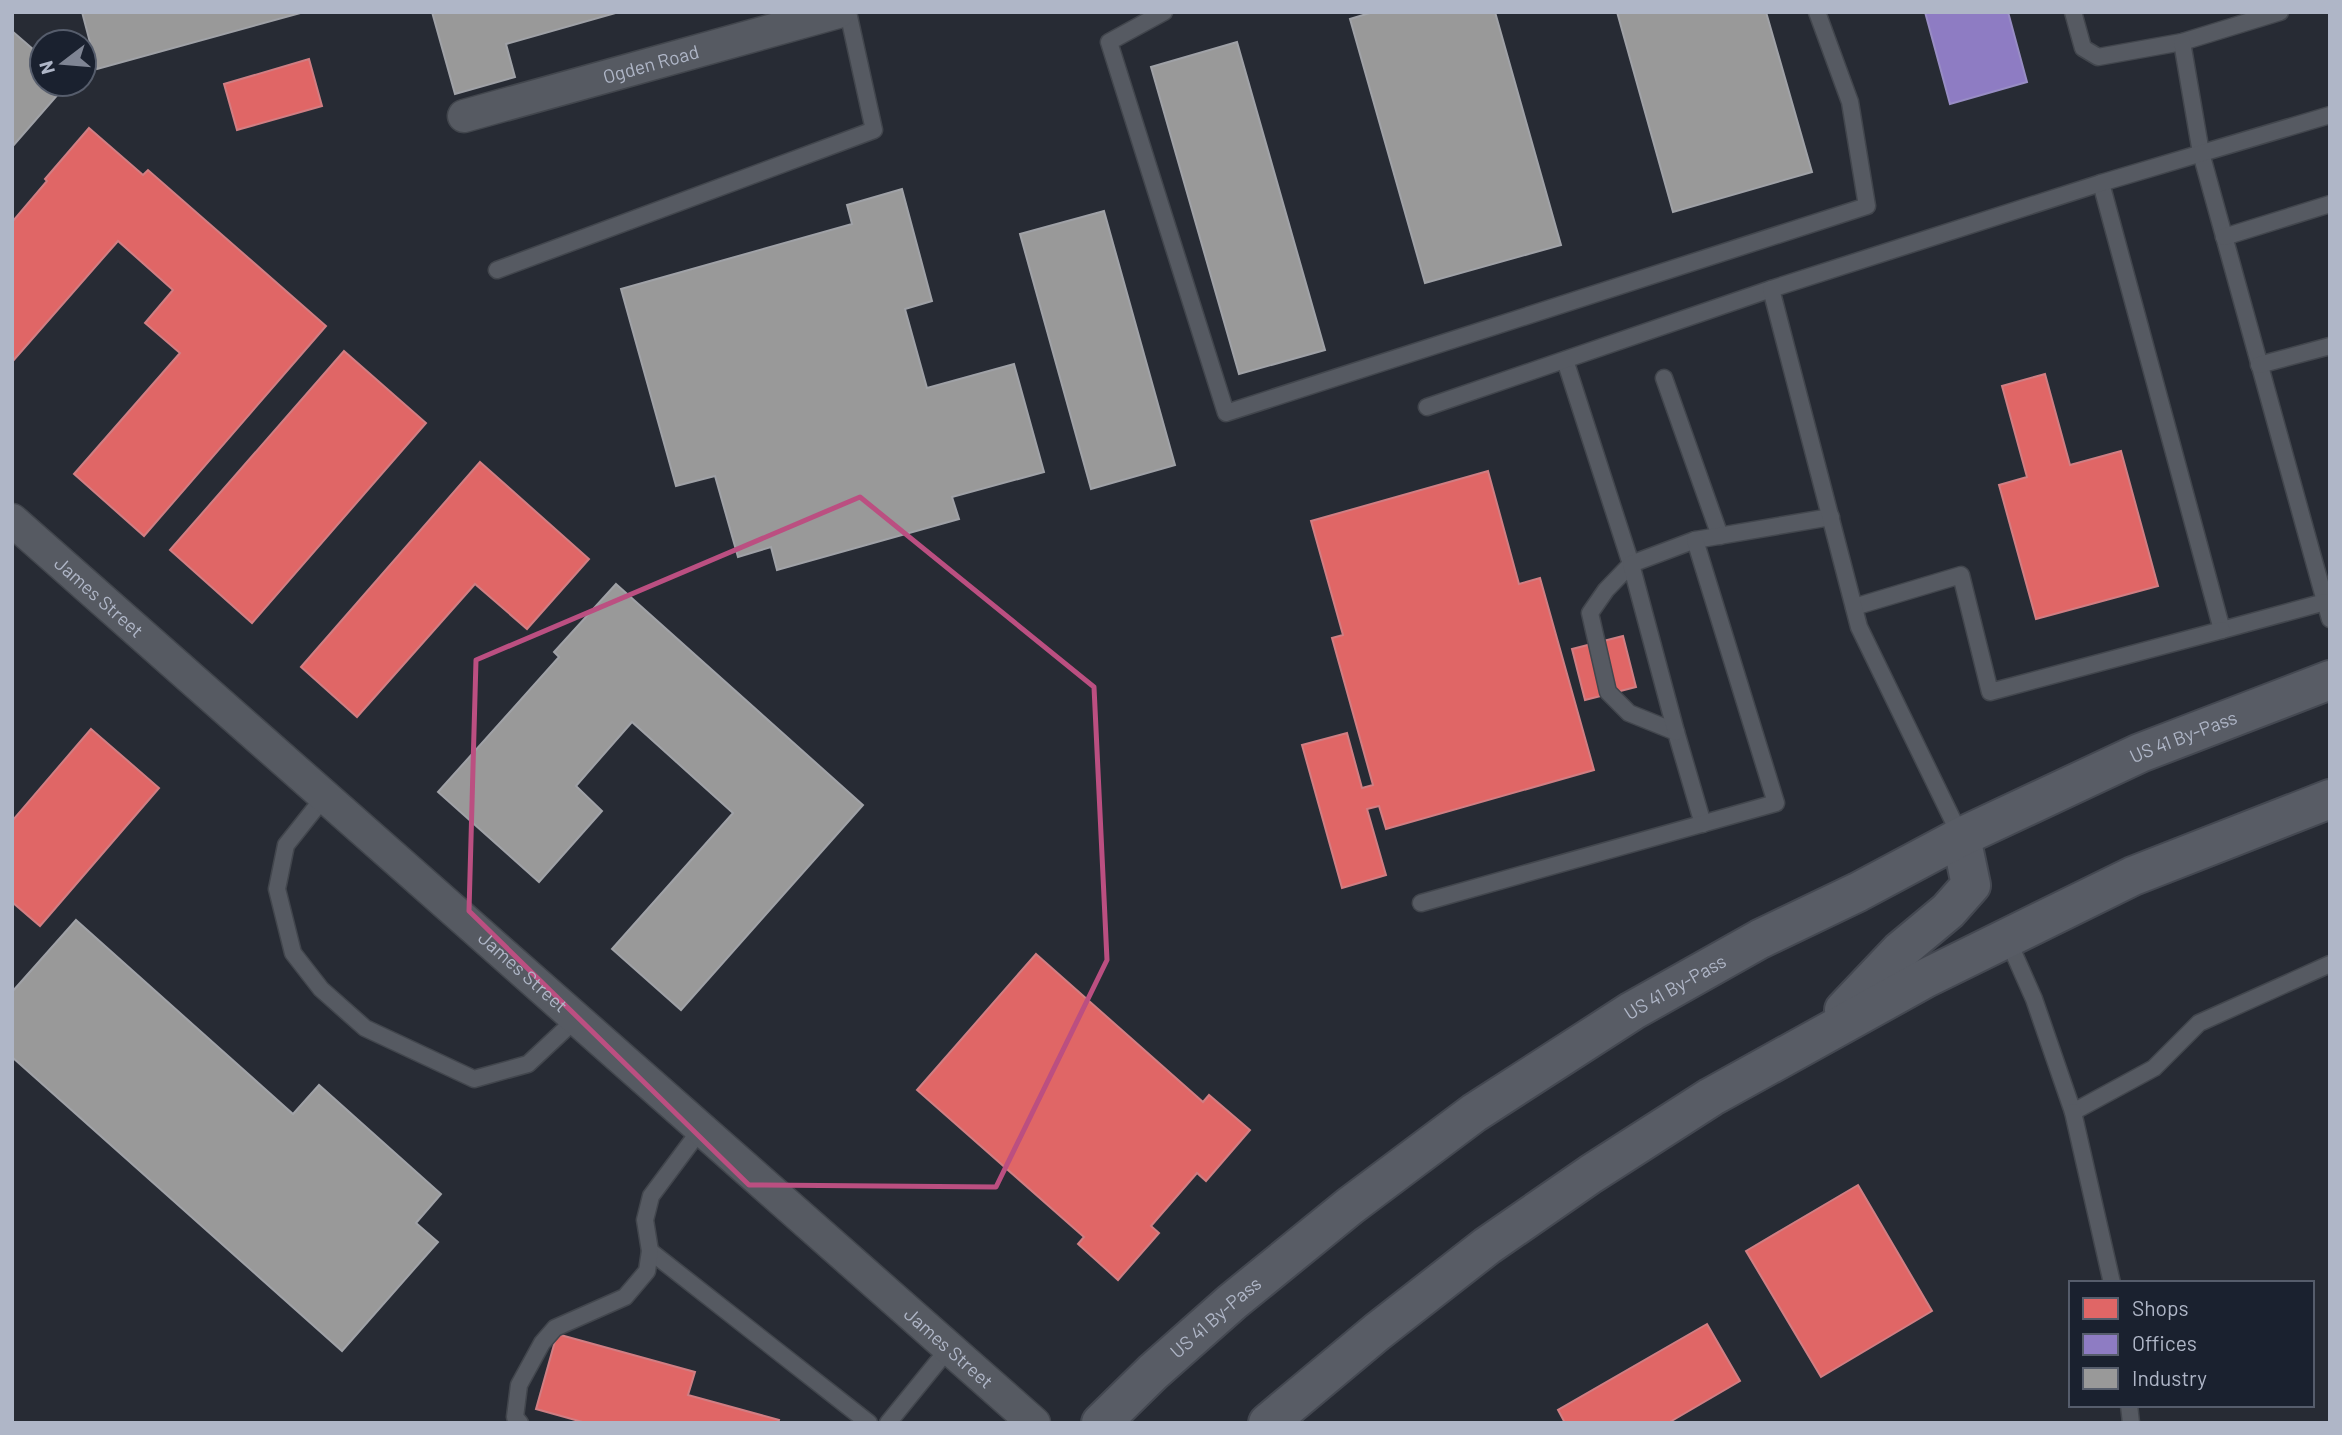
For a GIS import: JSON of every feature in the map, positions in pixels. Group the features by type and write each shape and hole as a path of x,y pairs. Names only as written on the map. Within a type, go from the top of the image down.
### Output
{"main road":[{"name":"US 41 By-Pass","path":"1101,1423 1153,1372 1232,1302 1349,1206 1474,1113 1632,1011 1760,939 1858,892 1961,837 2140,754 2330,680"},
{"path":"1268,1423 1377,1332 1487,1246 1591,1174 1711,1097 1926,978 2133,876 2330,799"},
{"path":"1821,1035 1900,951 1948,911 1971,885 1961,837"}],"street":[{"name":"Ogden Road","path":"464,116 790,19 838,12"},
{"name":"James Street","path":"12,520 1034,1423"}],"lane":[{"path":"497,270 874,130 848,12"},
{"path":"1164,12 1109,42 1226,413 1867,206 1850,102 1817,12"},
{"path":"2073,12 2084,48 2098,57 2182,42 2280,12"},
{"path":"2182,42 2201,153 2330,619"},
{"path":"1427,407 1771,289 2101,183 2330,115"},
{"path":"2101,183 2222,630"},
{"path":"2224,237 2330,204"},
{"path":"1771,289 1859,627 1961,837"},
{"path":"2259,365 2330,346"},
{"path":"1565,360 1631,564 1703,824"},
{"path":"1664,378 1720,536"},
{"path":"1676,732 1629,713 1608,692 1590,613 1606,590 1631,564 1695,541 1831,517"},
{"path":"1421,903 1776,803 1695,541"},
{"path":"1854,607 1961,575 1990,692 2325,602"},
{"path":"325,796 286,845 277,889 293,953 321,989 365,1028 474,1079 527,1064 576,1019"},
{"path":"2007,938 2034,999 2073,1112 2112,1281"},
{"path":"2073,1112 2154,1068 2199,1023 2330,964"},
{"path":"520,1423 516,1416 519,1385 542,1343 555,1328 625,1297 648,1271 650,1251 645,1220 651,1196 701,1129"},
{"path":"650,1251 869,1423"},
{"path":"888,1423 949,1348"}],"highlighted area":[{"path":"860,497 1094,687 1107,960 996,1187 749,1185 469,911 476,660"}],"building: Shops":[{"path":"309,59 322,106 237,130 224,84"},
{"path":"89,128 143,175 148,170 326,326 144,536 74,474 180,353 145,323 173,290 118,241 12,362 12,222"},
{"path":"344,351 426,423 252,623 170,550"},
{"path":"2045,374 2070,465 2121,451 2158,586 2036,619 1999,485 2027,477 2002,386"},
{"path":"480,462 589,559 527,629 475,584 357,717 301,667"},
{"path":"1488,471 1519,584 1540,578 1594,770 1386,829 1379,806 1367,809 1386,875 1342,888 1302,745 1347,733 1362,788 1373,785 1332,638 1343,635 1311,521"},
{"path":"1623,636 1636,687 1585,700 1572,649"},
{"path":"91,729 159,788 40,926 12,902 12,821"},
{"path":"1036,954 1203,1102 1209,1095 1250,1130 1206,1181 1197,1173 1151,1226 1159,1233 1118,1280 1078,1244 1084,1237 917,1090"},
{"path":"1858,1185 1932,1311 1821,1377 1746,1251"},
{"path":"1707,1324 1740,1381 1668,1423 1565,1423 1558,1410"},
{"path":"557,1334 695,1372 688,1395 779,1420 778,1423 586,1423 536,1409"}],"building: Offices":[{"path":"1925,12 2008,12 2027,82 1950,104"}],"building: Industry":[{"path":"82,12 304,12 98,69 98,28 86,28"},
{"path":"432,12 619,12 506,44 515,77 455,94"},
{"path":"1373,12 1495,12 1561,245 1425,283 1350,19"},
{"path":"1617,12 1766,12 1812,172 1673,212"},
{"path":"12,31 28,45 28,98 55,98 12,147"},
{"path":"1237,42 1325,350 1239,374 1151,67"},
{"path":"902,189 932,301 905,309 927,388 1014,364 1044,472 952,497 959,519 777,570 771,547 738,557 715,476 676,486 621,289 852,224 847,205"},
{"path":"1104,211 1175,465 1091,489 1020,234"},
{"path":"616,584 863,805 681,1010 612,949 733,813 632,722 576,786 602,811 539,882 438,792 559,657 554,652"},
{"path":"76,920 293,1114 319,1085 441,1194 416,1223 438,1242 342,1351 12,1057 12,992"}]}
